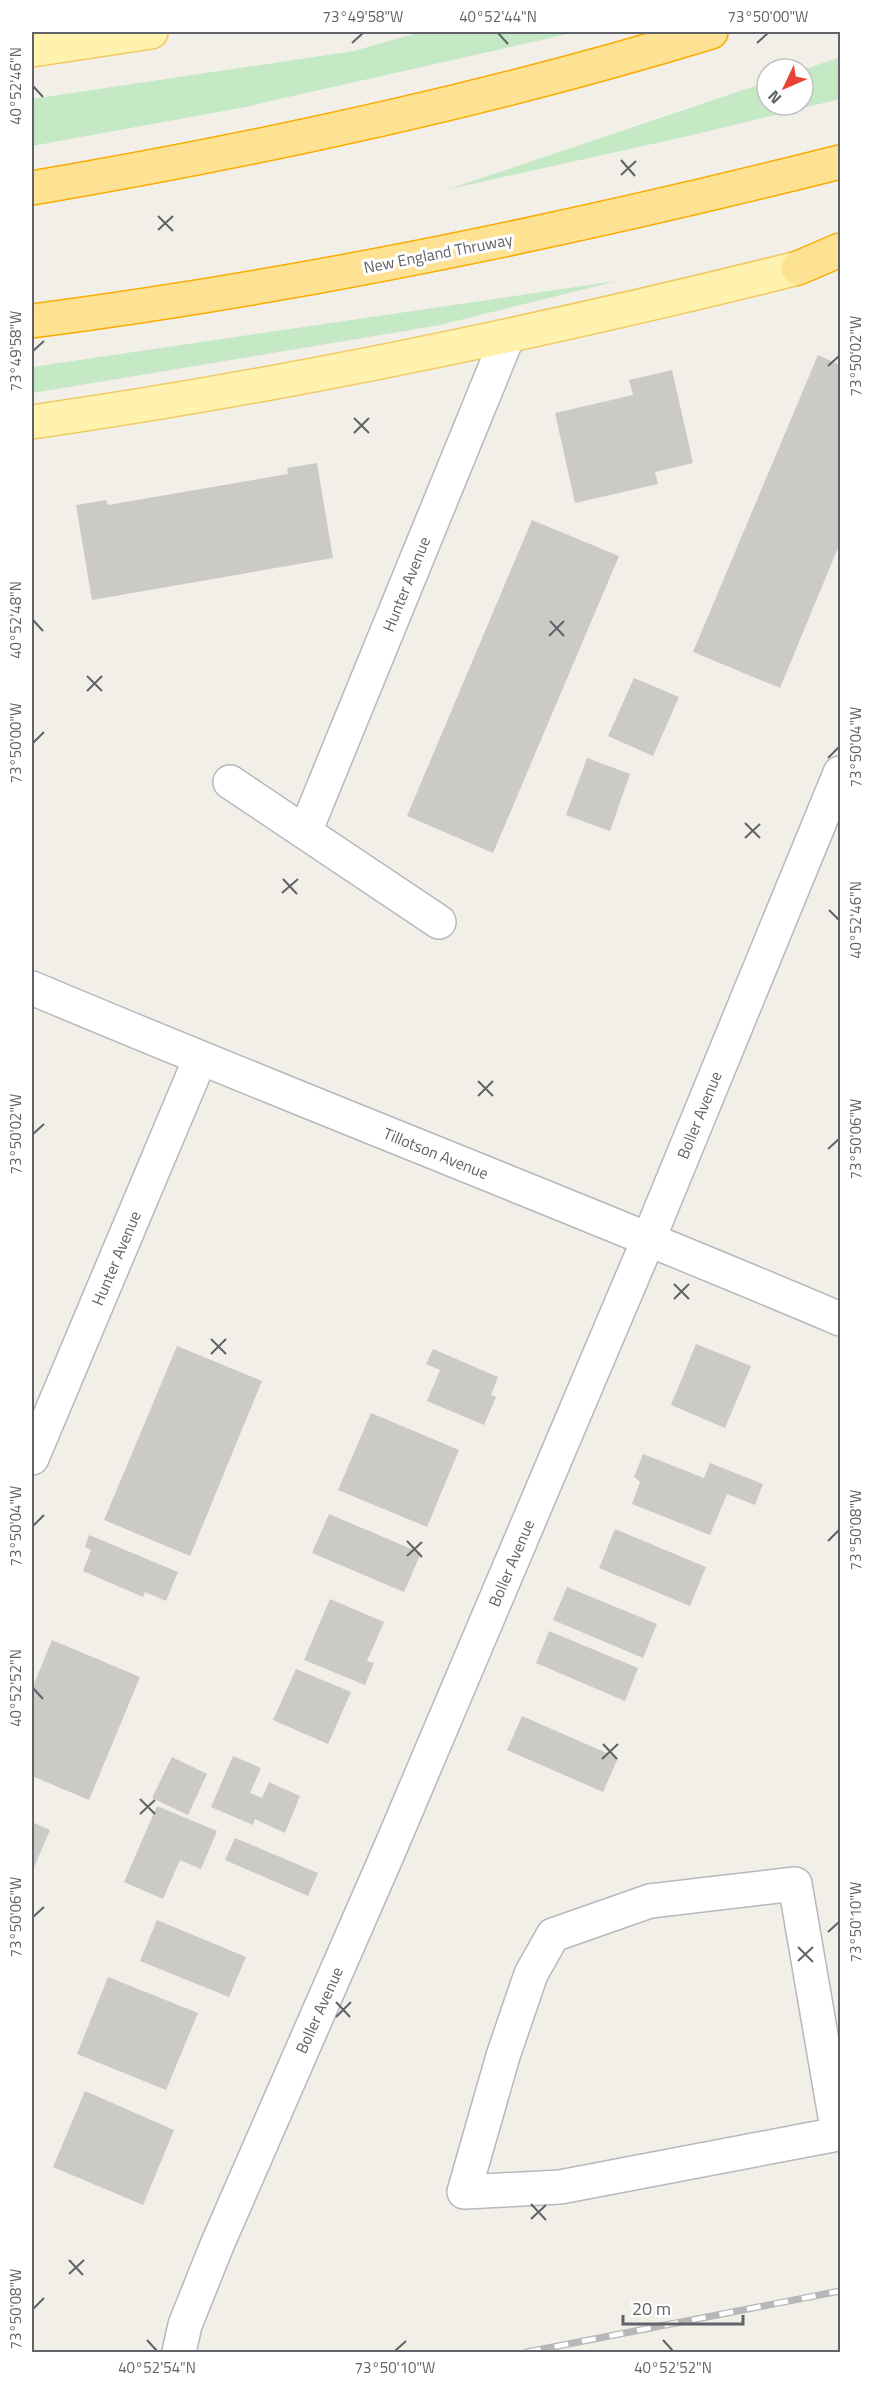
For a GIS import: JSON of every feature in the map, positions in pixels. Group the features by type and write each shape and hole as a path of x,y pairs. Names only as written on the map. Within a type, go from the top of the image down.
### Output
{"highway":[{"path":"32,188 124,172 410,112 562,75 711,32"},
{"name":"New England Thruway","path":"32,321 356,270 722,192 840,162"},
{"path":"798,268 840,250"}],"main road":[{"path":"32,50 152,32"},
{"path":"32,422 371,365 635,309 798,268"}],"street":[{"path":"798,268 840,259"},
{"name":"Hunter Avenue","path":"304,832 508,336"},
{"name":"Boller Avenue","path":"179,2352 185,2325 217,2245 650,1238 829,830 840,772"},
{"path":"230,782 439,922"},
{"name":"Tillotson Avenue","path":"32,988 200,1059 650,1238 840,1319"},
{"name":"Hunter Avenue","path":"32,1458 200,1059"},
{"path":"795,1884 839,2134 560,2187 464,2192 510,2036 531,1974 553,1935 650,1901 795,1884"}],"green space":[{"path":"421,32 576,32 240,108 32,146 32,99 354,51"},
{"path":"840,57 840,99 815,105 815,66"},
{"path":"755,86 755,117 766,117 688,136 449,189"},
{"path":"617,281 440,325 32,393 32,367"}],"building":[{"path":"818,355 840,365 840,543 780,688 693,652"},
{"path":"672,370 693,463 655,472 658,484 575,503 555,413 633,395 629,380"},
{"path":"317,463 333,558 92,600 76,505 106,500 108,505 288,474 287,468"},
{"path":"532,520 619,556 493,853 407,816"},
{"path":"634,678 679,697 653,756 608,736"},
{"path":"587,758 630,774 610,831 566,815"},
{"path":"696,1344 751,1366 725,1428 671,1405"},
{"path":"177,1346 262,1381 190,1556 104,1520"},
{"path":"433,1349 498,1377 491,1395 496,1397 484,1425 427,1401 440,1370 426,1364"},
{"path":"371,1413 459,1450 427,1527 338,1490"},
{"path":"643,1454 704,1478 710,1463 763,1484 755,1505 727,1494 710,1535 632,1504 640,1482 634,1477"},
{"path":"329,1514 421,1553 404,1592 312,1553"},
{"path":"615,1529 706,1567 690,1606 599,1568"},
{"path":"89,1535 178,1572 166,1601 145,1592 143,1597 83,1571 91,1550 85,1547"},
{"path":"567,1587 657,1624 643,1658 553,1620"},
{"path":"330,1599 384,1622 367,1661 374,1663 365,1685 304,1660"},
{"path":"549,1631 638,1668 625,1701 536,1663"},
{"path":"52,1640 140,1677 89,1800 32,1776 32,1689"},
{"path":"296,1669 351,1692 328,1744 273,1720"},
{"path":"522,1716 618,1758 603,1792 507,1750"},
{"path":"233,1756 261,1768 250,1793 262,1798 269,1782 300,1796 285,1833 255,1819 253,1825 211,1807"},
{"path":"172,1757 207,1774 188,1815 152,1798"},
{"path":"157,1806 217,1831 201,1869 180,1860 163,1899 124,1882"},
{"path":"32,1822 50,1830 32,1872"},
{"path":"235,1838 318,1873 308,1896 225,1860"},
{"path":"157,1920 246,1957 229,1997 140,1961"},
{"path":"108,1977 198,2013 166,2090 77,2054"},
{"path":"85,2091 174,2130 143,2205 53,2167"}],"railway":[{"path":"527,2352 840,2291"}]}
